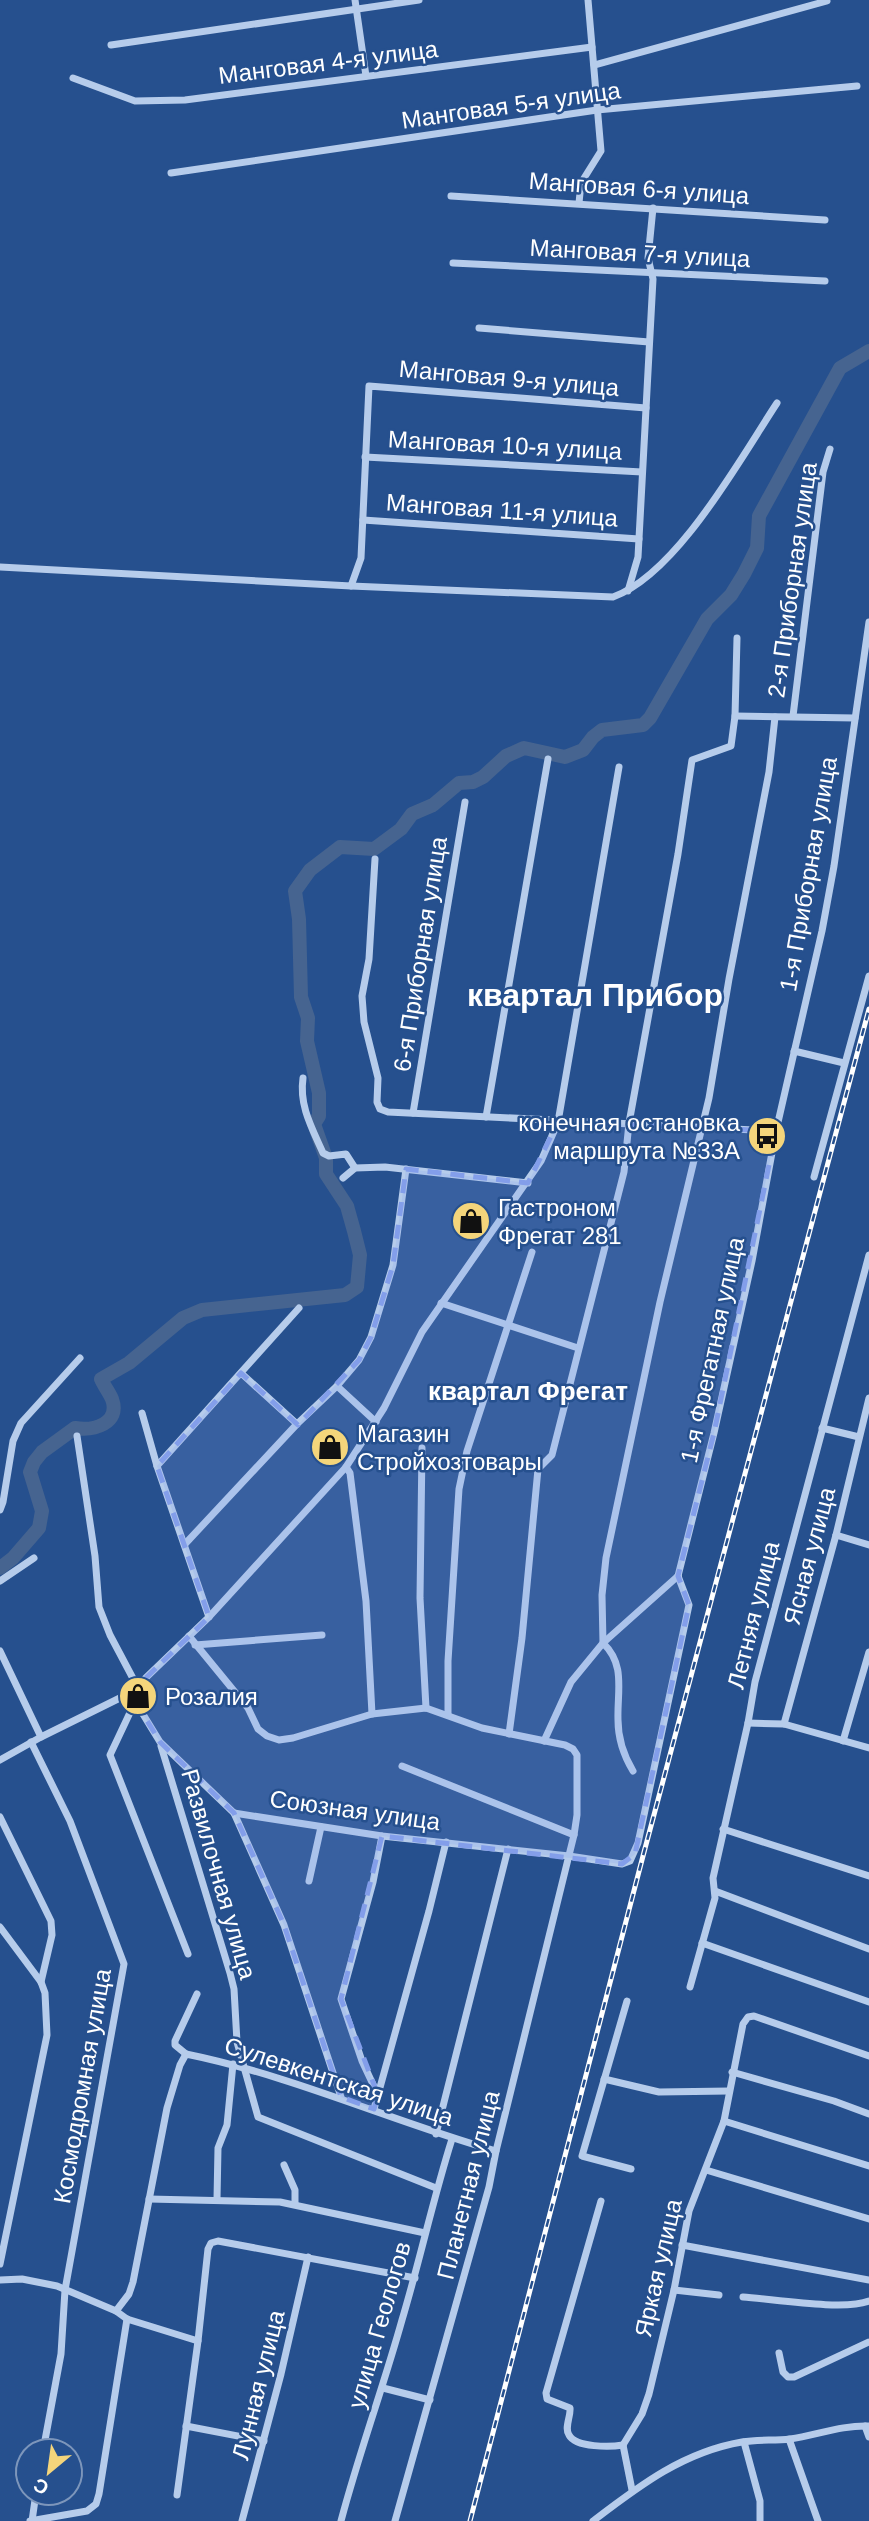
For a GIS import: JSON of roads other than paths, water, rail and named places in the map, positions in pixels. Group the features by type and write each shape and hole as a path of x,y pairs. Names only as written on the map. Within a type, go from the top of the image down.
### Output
{"street":[{"path":"355,0 366,76"},
{"path":"111,45 419,0"},
{"path":"579,203 581,183 601,151 588,0"},
{"path":"594,65 827,1"},
{"name":"Манговая 4-я улица","path":"73,78 135,101 185,100 592,47"},
{"name":"Манговая 5-я улица","path":"171,173 598,110 857,86"},
{"name":"Манговая 6-я улица","path":"451,196 825,220"},
{"path":"628,592 635,573 639,539 652,272 648,258 653,208"},
{"name":"Манговая 7-я улица","path":"453,263 825,281"},
{"path":"479,328 649,342"},
{"name":"Манговая 9-я улица","path":"365,457 369,386 646,408"},
{"path":"0,567 613,597 628,592 655,571 678,546 714,499 777,403"},
{"name":"2-я Приборная улица","path":"793,716 823,472 830,449"},
{"path":"352,586 361,558 365,457"},
{"name":"Манговая 10-я улица","path":"365,457 642,472"},
{"name":"Манговая 11-я улица","path":"363,520 639,539"},
{"name":"1-я Приборная улица","path":"776,1132 834,866 869,622"},
{"path":"509,1734 522,1638 537,1476 542,1464 552,1455 624,1172 629,1123 678,854 692,760 731,746 736,716 737,638"},
{"path":"736,716 855,718"},
{"name":"2-я Приборная улица","path":"603,1643 602,1595 606,1558 660,1302 702,1127 769,772 775,717"},
{"path":"486,1117 548,759"},
{"path":"0,1760 130,1693 209,1617 346,1466 376,1422 418,1339 440,1303 528,1183 558,1122 619,767"},
{"name":"6-я Приборная улица","path":"413,1113 465,802"},
{"path":"375,859 369,958 362,996 364,1022 378,1078 377,1102 380,1109 388,1112 558,1122 629,1123 776,1132"},
{"path":"814,1177 869,976"},
{"path":"794,1051 844,1063"},
{"path":"303,1078 301,1098 304,1111 323,1153 329,1156 346,1154 355,1168"},
{"name":"1-я Фрегатная улица","path":"678,1576 714,1433 752,1261 776,1132"},
{"path":"343,1178 355,1168 406,1168 528,1183"},
{"path":"185,1544 359,1360 371,1336 393,1265 406,1168"},
{"path":"448,1716 448,1661 459,1489 467,1451 531,1252"},
{"name":"Летняя улица","path":"690,1987 715,1898 713,1878 758,1670 869,1255"},
{"path":"440,1303 578,1348"},
{"path":"157,1466 299,1308"},
{"path":"0,1510 4,1502 13,1441 21,1423 80,1358"},
{"path":"241,1373 297,1424"},
{"path":"337,1386 376,1422"},
{"name":"Ясная улица","path":"784,1724 836,1535 869,1398"},
{"path":"142,1413 157,1466 209,1617"},
{"path":"822,1428 859,1437"},
{"path":"77,1436 99,1607 110,1635 137,1686"},
{"path":"422,1448 420,1598 426,1708"},
{"path":"346,1466 350,1473 363,1566 372,1714"},
{"path":"836,1535 869,1545"},
{"path":"0,1581 34,1558"},
{"path":"189,1636 248,1708 258,1728 267,1736 279,1740 372,1714 426,1708 482,1728 544,1741 570,1682 603,1643 678,1576"},
{"name":"Союзная улица","path":"130,1693 160,1742 234,1813 382,1836 622,1864 630,1861 638,1843 689,1605 678,1576"},
{"path":"195,1645 321,1635"},
{"path":"603,1643 614,1653 618,1668 618,1722 626,1759 634,1772"},
{"path":"0,1651 41,1737"},
{"path":"843,1741 869,1652"},
{"path":"135,1702 110,1755 188,1954"},
{"path":"748,1723 784,1724 869,1748"},
{"name":"Планетная улица","path":"395,2521 489,2187 574,1835 577,1815 577,1755 565,1745 544,1741"},
{"name":"Космодромная улица","path":"31,1742 70,1821 124,1964 65,2290 61,2354 46,2437"},
{"name":"Развилочная улица","path":"160,1742 232,1981 237,2042 258,2117 436,2188"},
{"path":"402,1766 574,1835"},
{"path":"234,1813 284,1924 341,2097"},
{"path":"0,1817 51,1921 52,1935 41,1982"},
{"path":"309,1881 321,1827"},
{"path":"723,1829 869,1876"},
{"path":"378,2095 362,2060 341,1999 373,1882 382,1836"},
{"path":"373,2109 446,1842"},
{"path":"436,2134 508,1849"},
{"path":"715,1891 869,1949"},
{"path":"0,1927 41,1982 46,2001 47,2035 0,2264"},
{"path":"702,1943 869,2001"},
{"path":"186,2054 175,2045 175,2040 197,1994"},
{"path":"627,2001 582,2156 631,2169"},
{"name":"Яркая улица","path":"623,2445 642,2414 649,2395 696,2188 706,2170 724,2120 743,2024 748,2017 754,2016 869,2056"},
{"name":"Сулевкентская улица","path":"116,2311 130,2294 167,2108 186,2054 242,2066 341,2097 436,2134 496,2151"},
{"path":"217,2199 218,2148 227,2125 233,2064"},
{"path":"732,2072 869,2114"},
{"path":"604,2079 659,2092 730,2091"},
{"path":"724,2120 869,2166"},
{"name":"улица Геологов","path":"341,2521 415,2278 436,2188 452,2139"},
{"path":"284,2165 295,2190 295,2204"},
{"path":"706,2170 869,2219"},
{"path":"149,2199 217,2199 295,2204 425,2233"},
{"path":"601,2201 546,2393 547,2399 570,2408 567,2430 573,2439 603,2447 623,2445 632,2490"},
{"path":"177,2495 208,2249 211,2243 218,2241 415,2278"},
{"path":"682,2245 869,2280"},
{"name":"Лунная улица","path":"242,2521 308,2257"},
{"path":"0,2281 22,2279 65,2290 116,2311 127,2319 198,2341"},
{"path":"674,2290 719,2295"},
{"path":"743,2297 833,2304 861,2304 869,2301"},
{"path":"31,2521 87,2511 96,2504 127,2319"},
{"path":"779,2353 783,2372 788,2377 794,2377 869,2342"},
{"path":"383,2388 430,2400"},
{"path":"186,2426 264,2441"},
{"path":"593,2521 632,2490 704,2451 744,2442 789,2439 846,2427 867,2426 869,2437"},
{"path":"789,2439 818,2521"},
{"path":"744,2442 760,2501 760,2521"}],"waterway":[{"path":"0,1568 13,1558 39,1528 42,1511 30,1472 34,1462 42,1452 75,1428 97,1427 109,1420 113,1414 112,1399 101,1379 129,1363 183,1318 202,1310 345,1295 357,1287 360,1255 354,1231 347,1206 326,1174 326,1158 314,1124 319,1116 319,1093 307,1041 308,1018 301,997 299,919 295,891 310,870 340,847 374,849 401,829 412,814 433,805 459,783 473,782 483,777 506,756 524,748 565,757 583,750 602,730 643,725 650,718 707,619 731,595 744,574 757,548 759,516 840,368 869,351"}],"railway":[{"path":"470,2521 643,1856 869,1009"}],"place":[{"name":"конечная остановка маршрута №33А","path":"767,1136"},
{"name":"Гастроном Фрегат 281","path":"471,1221"},
{"name":"Магазин Стройхозтовары","path":"330,1447"},
{"name":"Розалия","path":"138,1696"}],"district":[{"name":"квартал Прибор","path":"595,995"},
{"name":"квартал Фрегат","path":"528,1391"}]}
